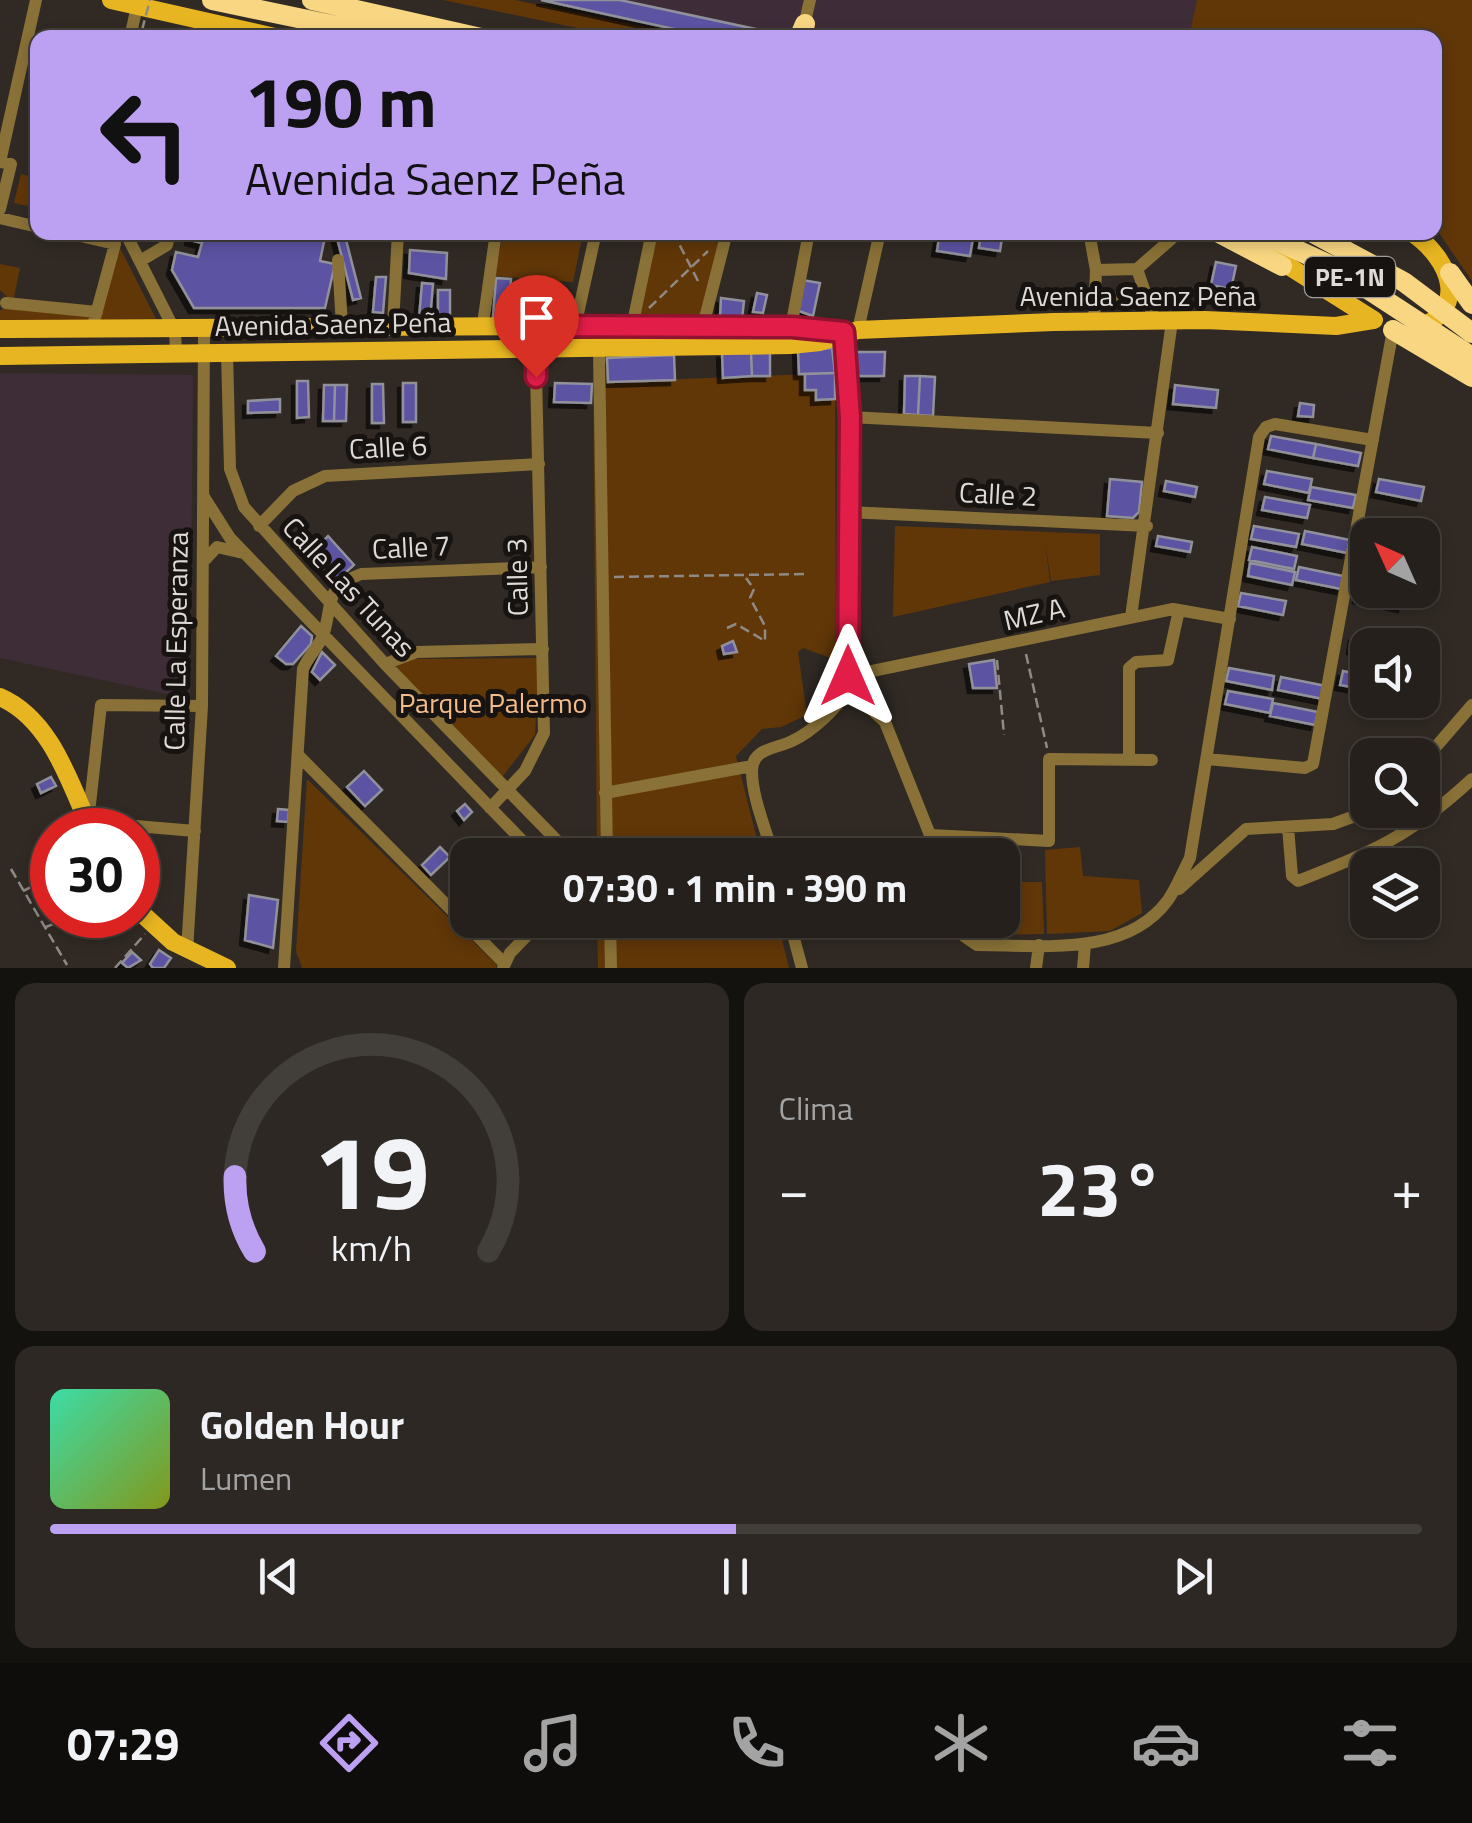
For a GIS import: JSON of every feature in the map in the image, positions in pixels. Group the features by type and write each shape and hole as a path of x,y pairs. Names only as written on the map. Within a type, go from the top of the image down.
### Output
{"highway":[{"path":"212,0 356,30"},
{"path":"312,0 445,30"},
{"path":"1232,240 1282,266"},
{"name":"PE-1N","path":"1278,240 1334,267 1472,357"},
{"name":"PE-1N","path":"1327,240 1444,310 1472,332"},
{"path":"1450,273 1472,304"},
{"path":"1393,330 1472,377"}],"main road":[{"path":"111,0 143,3 248,30"},
{"path":"1267,240 1282,266 1362,318 1393,330 1427,325 1444,310 1450,273 1436,252 1420,240"},
{"name":"Avenida Saenz Peña","path":"0,329 94,320 175,331 393,324 792,327 851,331 1164,321 1336,326 1362,318"},
{"path":"341,349 342,326"},
{"name":"Avenida Saenz Peña","path":"0,356 791,345 820,342 851,331"},
{"path":"0,697 34,720 51,745 81,808"},
{"path":"160,931 187,951 227,968"}],"street":[{"path":"0,209 11,164 1,156 36,0"},
{"path":"803,30 810,0"},
{"path":"137,30 143,3"},
{"path":"0,218 30,225"},
{"path":"2,301 94,320 115,244 98,240"},
{"path":"129,240 175,331 176,352"},
{"path":"140,262 167,246 168,240"},
{"path":"393,324 398,240"},
{"path":"482,324 495,240"},
{"path":"576,327 594,240"},
{"path":"636,327 651,240"},
{"path":"703,326 725,240"},
{"path":"792,327 808,240"},
{"path":"606,794 752,766 766,749 796,740 842,699 848,681 851,331 878,240"},
{"path":"1090,240 1096,270 1094,322"},
{"path":"1096,270 1137,269 1169,240"},
{"path":"338,260 342,326"},
{"path":"1132,618 1158,432 1164,321 1146,296 1137,269"},
{"path":"1095,298 1146,296"},
{"name":"Calle 3","path":"490,808 536,754 544,733 536,326"},
{"name":"Calle La Esperanza","path":"187,951 202,706 204,330"},
{"path":"1207,758 1305,768 1313,764 1393,330"},
{"path":"600,348 607,838"},
{"name":"Calle Las Tunas","path":"228,353 228,447 234,487 259,526 554,838"},
{"path":"850,417 1158,432"},
{"path":"1167,902 1190,858 1259,436 1266,426 1275,424 1374,440"},
{"path":"203,448 228,447"},
{"name":"Calle 6","path":"259,526 278,503 324,476 539,464"},
{"name":"Calle Las Tunas","path":"202,495 223,528 248,556 519,838"},
{"name":"Calle 2","path":"848,512 1147,526"},
{"path":"203,562 218,548 227,546 248,556"},
{"name":"Calle 7","path":"328,601 342,584 361,574 541,567"},
{"path":"284,968 303,669 324,635 328,601"},
{"path":"1129,760 1129,668 1136,662 1168,660 1178,610"},
{"name":"MZ A","path":"848,681 1178,610 1230,619"},
{"path":"386,664 418,652 544,648"},
{"path":"848,681 886,722 931,836 1049,841 1049,758 1152,760"},
{"path":"91,808 100,705 202,706"},
{"path":"1440,742 1472,705"},
{"path":"298,756 503,966 527,938"},
{"path":"752,766 769,838"},
{"path":"1288,827 1292,876 1298,881 1388,846 1429,819 1472,779"},
{"path":"967,938 976,945 1085,945 1134,929 1234,835 1259,826 1333,824 1350,818"},
{"path":"160,829 195,831"},
{"path":"610,938 611,968"},
{"path":"794,938 802,968"},
{"path":"1036,968 1039,945"},
{"path":"1083,968 1085,945"}],"path":[{"path":"137,30 143,3"},
{"path":"152,30 154,22"},
{"path":"676,240 709,302"},
{"path":"636,327 643,314 714,244"},
{"path":"603,577 804,574"},
{"path":"727,628 736,624 766,641 765,626 750,598 754,589 744,575"},
{"path":"1023,642 1049,758"},
{"path":"996,648 1004,735"},
{"path":"11,868 30,902"},
{"path":"24,891 30,888"},
{"path":"51,938 67,965"},
{"path":"115,968 141,938"}],"shaded area":[{"path":"620,0 1197,0 1191,30 751,30"},
{"path":"0,373 193,375 190,699 0,658"}],"green space":[{"path":"443,0 515,0 660,30 587,30"},
{"path":"1197,0 1472,0 1472,281 1442,237 1442,30 1191,30"},
{"path":"21,174 30,176 30,206 14,203"},
{"path":"502,240 582,240 573,282 495,276"},
{"path":"649,240 722,240 702,333 630,333"},
{"path":"119,246 156,319 157,323 97,327"},
{"path":"0,264 20,268 13,302 0,290"},
{"path":"7,305 94,314 91,326 0,326 0,311"},
{"path":"593,358 607,358 609,382 835,373 836,660 803,648 798,652 807,715 781,727 762,729 736,756 757,838 597,838"},
{"path":"895,526 1100,534 1100,575 1051,581 1045,541 1050,582 893,617"},
{"name":"Parque Palermo","path":"539,658 535,735 502,777 396,667 406,659"},
{"path":"307,779 450,919 450,938 469,938 497,965 302,968 296,951"},
{"path":"1080,847 1083,876 1139,880 1142,913 1110,931 1047,934 1045,850"},
{"path":"1020,882 1042,882 1044,934 1020,934"},
{"path":"597,938 782,938 789,968 598,968"}],"building":[{"path":"541,0 620,0 760,30 678,30"},
{"path":"190,240 324,240 320,261 335,264 325,308 194,308 172,270 176,252 198,257 202,243"},
{"path":"338,240 346,240 361,298 353,300"},
{"path":"939,240 973,240 970,256 937,251"},
{"path":"980,240 1002,240 1000,251 979,248"},
{"path":"410,250 447,253 446,279 409,273"},
{"path":"1216,262 1236,266 1231,289 1211,285"},
{"path":"376,277 386,277 383,313 373,312"},
{"path":"496,278 511,279 508,318 493,317"},
{"path":"802,280 820,283 813,316 796,310"},
{"path":"538,281 551,282 550,317 536,316"},
{"path":"422,283 433,284 430,320 419,319"},
{"path":"438,290 450,290 450,316 438,317"},
{"path":"757,293 767,295 763,313 753,312"},
{"path":"721,298 744,301 742,319 720,317"},
{"path":"832,348 835,373 799,374 798,350"},
{"path":"770,351 770,376 752,376 751,352"},
{"path":"751,352 752,376 723,378 722,353"},
{"path":"856,352 885,352 884,376 851,376"},
{"path":"674,355 675,380 608,382 607,358"},
{"path":"835,373 835,399 816,400 816,390 805,390 805,374"},
{"path":"905,376 920,376 918,415 904,414"},
{"path":"920,376 935,377 933,416 918,415"},
{"path":"297,381 308,381 309,417 297,418"},
{"path":"403,383 416,383 416,422 403,422"},
{"path":"555,383 592,384 591,403 554,402"},
{"path":"372,384 383,384 384,423 372,423"},
{"path":"324,385 335,385 334,421 323,421"},
{"path":"335,385 347,385 346,421 334,421"},
{"path":"1175,385 1218,390 1216,408 1173,404"},
{"path":"280,399 280,412 248,413 248,401"},
{"path":"1300,403 1314,405 1313,417 1298,416"},
{"path":"1271,436 1316,444 1313,458 1268,449"},
{"path":"1316,444 1361,453 1358,466 1313,458"},
{"path":"1267,471 1312,479 1309,493 1264,484"},
{"path":"1110,479 1142,482 1139,512 1133,518 1107,516"},
{"path":"1379,479 1424,487 1421,501 1376,492"},
{"path":"1166,481 1197,487 1195,497 1164,491"},
{"path":"1311,487 1356,495 1353,508 1308,500"},
{"path":"1265,497 1310,505 1307,518 1262,510"},
{"path":"1254,526 1299,534 1296,547 1251,539"},
{"path":"1305,531 1350,540 1347,553 1302,544"},
{"path":"328,536 354,565 336,581 310,555"},
{"path":"1158,536 1192,542 1190,552 1156,546"},
{"path":"1252,547 1297,556 1294,569 1249,560"},
{"path":"1250,563 1295,572 1292,585 1248,576"},
{"path":"1299,567 1343,576 1341,589 1296,580"},
{"path":"1241,593 1286,601 1283,615 1238,606"},
{"path":"301,626 312,636 311,644 293,664 286,664 276,656"},
{"path":"733,641 737,652 724,654 722,646"},
{"path":"322,652 335,665 320,680 312,672"},
{"path":"994,660 997,688 973,688 969,664"},
{"path":"1229,668 1274,676 1272,690 1226,681"},
{"path":"1343,671 1350,672 1350,687 1340,685"},
{"path":"1281,677 1326,686 1323,699 1278,690"},
{"path":"1228,691 1273,699 1270,713 1225,704"},
{"path":"1273,703 1318,712 1315,725 1270,716"},
{"path":"364,771 382,790 365,806 347,787"},
{"path":"51,777 56,786 41,793 37,784"},
{"path":"465,804 472,812 464,820 457,811"},
{"path":"278,809 289,810 288,822 277,821"},
{"path":"440,847 450,857 431,875 422,865"},
{"path":"249,895 278,900 273,948 245,940"},
{"path":"159,950 171,958 164,968 153,968 150,964"},
{"path":"132,952 141,960 128,968 122,963"}],"route":[{"path":"536,377 536,326 792,327 844,332 850,417 848,676"}]}
